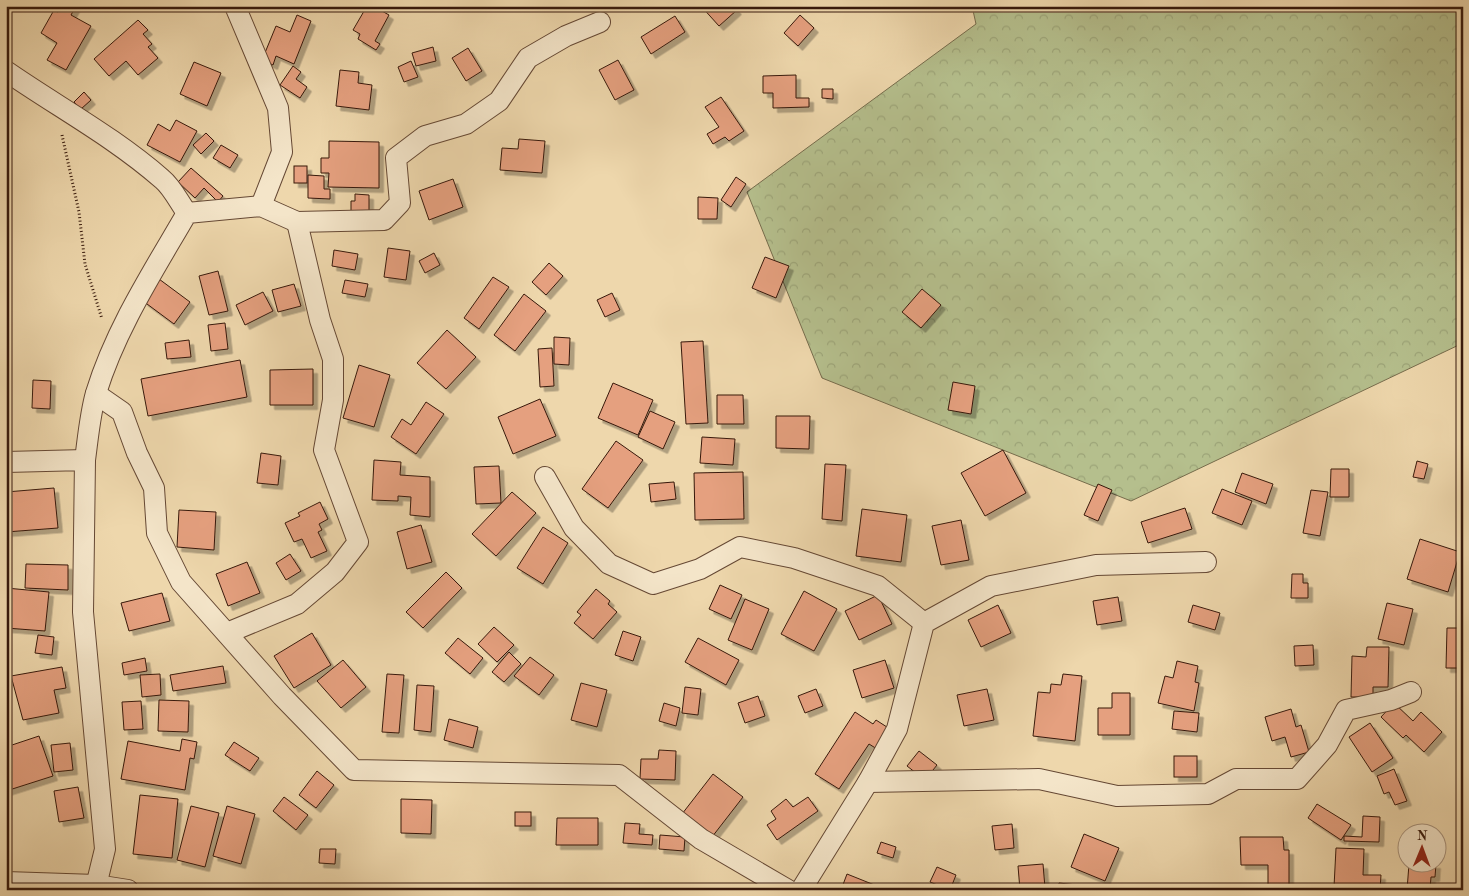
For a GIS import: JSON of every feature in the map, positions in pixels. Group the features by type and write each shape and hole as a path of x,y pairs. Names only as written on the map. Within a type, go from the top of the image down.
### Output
{"street":[{"path":"235,6 278,108 282,152 261,206"},
{"path":"187,212 261,206 297,222 384,220 400,203 396,158 425,136 466,124 499,101 528,58 566,36 600,22"},
{"path":"6,71 55,105 96,129 163,180 187,212"},
{"path":"96,887 105,849 83,612 85,460 96,394 112,351 131,311 187,212"},
{"path":"227,633 297,604 335,572 358,542 324,450 333,400 332,359 320,320 297,222"},
{"path":"96,394 122,412 136,453 154,488 157,534 181,582 282,696 354,770 619,775 702,839 788,890"},
{"path":"6,462 85,460"},
{"path":"545,477 574,528 610,564 653,584 700,569 740,547 794,558 878,586 924,624"},
{"path":"801,890 868,782 897,729 924,624 991,586 1096,565 1206,562"},
{"path":"868,782 1039,779 1117,796 1208,794 1236,779 1297,779 1327,745 1346,710 1391,700 1411,692"},
{"path":"6,882 128,890"}],"path":[{"path":"55,105 79,212 85,264 112,351"}],"green space":[{"path":"972,6 1463,6 1463,343 1131,501 822,378 747,192 976,24"}],"building":[{"path":"61,6 76,6 71,15 91,26 66,70 47,60 57,43 41,33 54,10 58,12"},
{"path":"367,6 373,6 389,15 375,41 380,44 376,50 358,39 360,34 353,30"},
{"path":"701,6 733,6 737,10 719,26"},
{"path":"297,15 311,21 294,64 276,56 273,65 262,60 276,26 290,32"},
{"path":"800,15 814,28 798,46 784,33"},
{"path":"675,16 685,32 651,54 641,37"},
{"path":"138,20 148,30 143,34 152,44 148,47 158,58 138,75 126,61 109,76 94,59"},
{"path":"433,47 436,61 416,66 412,53"},
{"path":"468,48 482,71 466,81 452,58"},
{"path":"618,60 634,90 615,100 599,70"},
{"path":"411,61 418,77 404,82 398,67"},
{"path":"194,62 221,73 207,106 180,94"},
{"path":"293,66 301,72 296,79 307,87 300,98 280,85"},
{"path":"340,70 359,72 358,83 372,85 369,110 336,106"},
{"path":"796,75 796,98 809,98 809,107 773,108 773,93 763,93 763,76"},
{"path":"822,89 833,89 833,99 822,98"},
{"path":"84,92 91,100 81,109 74,102"},
{"path":"721,97 744,131 729,141 725,137 713,144 707,134 719,127 705,107"},
{"path":"176,120 197,131 180,162 147,145 158,124 170,131"},
{"path":"206,133 214,141 201,154 193,145"},
{"path":"519,139 545,141 542,173 500,170 502,148 518,149"},
{"path":"329,141 379,142 379,188 328,187 329,173 321,173 321,158 329,158"},
{"path":"221,145 238,155 230,168 213,158"},
{"path":"294,166 307,166 307,183 294,183"},
{"path":"191,168 223,196 218,202 204,188 195,198 178,182"},
{"path":"308,175 324,176 324,189 330,189 330,199 308,198"},
{"path":"736,177 746,184 731,207 721,200"},
{"path":"453,179 463,207 429,220 419,191"},
{"path":"355,194 369,195 369,214 351,213 351,201 355,201"},
{"path":"698,197 718,198 717,219 698,219"},
{"path":"388,248 410,251 406,280 384,277"},
{"path":"334,250 358,254 355,270 332,266"},
{"path":"434,253 440,265 425,273 419,261"},
{"path":"765,257 789,266 776,298 752,288"},
{"path":"549,263 563,276 546,295 532,282"},
{"path":"218,271 228,311 209,315 199,276"},
{"path":"493,277 509,287 479,329 464,318"},
{"path":"159,279 190,302 174,324 143,301"},
{"path":"345,280 368,284 365,297 342,293"},
{"path":"294,284 301,306 278,312 272,290"},
{"path":"922,289 941,305 921,328 902,312"},
{"path":"263,292 273,311 245,325 236,305"},
{"path":"612,293 620,310 605,317 597,300"},
{"path":"524,294 546,311 515,351 494,335"},
{"path":"225,323 228,349 211,351 208,325"},
{"path":"447,330 476,357 446,389 417,363"},
{"path":"554,337 570,338 569,365 554,364"},
{"path":"189,340 191,357 167,359 165,343"},
{"path":"703,341 708,423 686,424 681,342"},
{"path":"552,348 554,386 540,387 538,349"},
{"path":"240,360 247,397 148,416 141,379"},
{"path":"359,365 390,375 374,427 343,418"},
{"path":"313,369 313,405 270,405 270,370"},
{"path":"33,380 51,381 50,409 32,408"},
{"path":"953,382 975,386 971,414 948,410"},
{"path":"613,383 653,400 638,435 598,418"},
{"path":"717,395 743,395 744,424 717,424"},
{"path":"540,399 556,436 513,454 498,417"},
{"path":"426,402 444,414 416,454 391,437 402,419 411,425"},
{"path":"650,411 675,422 663,449 638,437"},
{"path":"776,416 810,416 809,449 776,448"},
{"path":"702,437 735,439 733,465 700,463"},
{"path":"616,441 643,460 608,508 582,489"},
{"path":"1003,450 1026,493 985,516 961,473"},
{"path":"261,453 281,456 278,485 257,483"},
{"path":"374,460 401,462 400,475 430,477 430,517 410,515 411,497 398,496 398,501 372,500"},
{"path":"1417,461 1428,464 1424,479 1413,477"},
{"path":"825,464 846,465 842,521 822,519"},
{"path":"499,466 501,503 476,504 474,467"},
{"path":"1331,469 1349,469 1349,497 1330,497"},
{"path":"743,472 744,519 695,520 694,473"},
{"path":"1242,473 1273,484 1266,504 1235,492"},
{"path":"674,482 676,499 651,502 649,484"},
{"path":"1098,484 1112,490 1098,521 1084,515"},
{"path":"54,488 58,528 6,532 6,492"},
{"path":"1222,489 1252,501 1242,525 1212,513"},
{"path":"1311,490 1328,492 1320,536 1303,533"},
{"path":"512,492 536,513 496,556 472,534"},
{"path":"320,502 328,519 319,524 322,530 318,532 327,551 311,558 302,539 294,542 285,523 300,516 298,513"},
{"path":"1185,508 1192,529 1148,543 1141,522"},
{"path":"862,509 907,515 901,562 856,556"},
{"path":"179,510 216,512 214,550 177,547"},
{"path":"961,520 969,560 941,565 932,526"},
{"path":"421,525 432,562 407,569 397,532"},
{"path":"543,527 568,543 543,584 517,568"},
{"path":"1420,539 1460,552 1448,592 1407,579"},
{"path":"290,554 301,571 286,580 276,563"},
{"path":"247,562 260,593 228,606 216,574"},
{"path":"26,564 68,565 68,590 25,588"},
{"path":"446,572 462,588 423,628 406,612"},
{"path":"1292,574 1303,574 1303,583 1308,583 1308,598 1291,598"},
{"path":"720,585 742,595 731,619 709,609"},
{"path":"6,588 49,592 45,631 6,628"},
{"path":"596,589 610,601 608,604 617,612 593,639 574,623 581,615 577,612"},
{"path":"804,591 837,609 814,651 781,634"},
{"path":"162,593 170,621 129,631 121,603"},
{"path":"878,595 892,624 859,640 845,611"},
{"path":"1118,597 1122,621 1097,625 1093,601"},
{"path":"745,599 769,609 752,650 728,640"},
{"path":"1387,603 1413,609 1404,645 1378,639"},
{"path":"998,605 1011,633 981,647 968,620"},
{"path":"1193,605 1220,613 1215,630 1188,622"},
{"path":"494,627 514,645 497,662 478,644"},
{"path":"1447,628 1463,628 1463,668 1446,668"},
{"path":"623,631 641,637 633,661 615,655"},
{"path":"312,633 331,665 294,688 274,656"},
{"path":"38,635 54,637 52,655 35,653"},
{"path":"458,638 483,658 470,674 445,653"},
{"path":"698,638 739,660 726,685 685,662"},
{"path":"1313,645 1314,665 1295,666 1294,646"},
{"path":"1367,647 1389,647 1388,687 1373,687 1373,697 1351,697 1352,656 1366,657"},
{"path":"509,652 521,664 504,682 492,672"},
{"path":"530,657 554,675 539,695 514,676"},
{"path":"145,658 147,671 124,675 122,663"},
{"path":"343,660 366,687 341,708 317,681"},
{"path":"885,660 894,688 862,698 853,670"},
{"path":"1177,661 1198,666 1195,682 1199,683 1194,711 1158,703 1165,676 1173,678"},
{"path":"223,666 226,683 173,691 170,675"},
{"path":"62,667 66,688 54,690 59,713 23,720 11,676"},
{"path":"160,674 161,695 142,697 140,675"},
{"path":"387,674 404,675 399,733 382,732"},
{"path":"1063,674 1082,676 1075,741 1033,736 1038,692 1050,693 1051,684 1061,685"},
{"path":"581,683 607,690 597,727 571,720"},
{"path":"417,685 434,686 431,732 414,730"},
{"path":"685,687 701,689 698,715 682,713"},
{"path":"816,689 823,706 805,713 798,696"},
{"path":"987,689 994,720 964,726 957,695"},
{"path":"1112,693 1130,693 1130,735 1098,735 1098,708 1112,708"},
{"path":"758,696 765,716 745,723 738,703"},
{"path":"159,700 189,701 188,732 158,731"},
{"path":"141,701 143,729 124,730 122,702"},
{"path":"664,703 680,708 676,726 659,721"},
{"path":"1394,703 1413,721 1421,712 1442,732 1424,752 1406,735 1403,738 1381,717"},
{"path":"1291,709 1296,727 1301,725 1309,752 1291,757 1285,737 1272,741 1265,717"},
{"path":"1174,711 1199,713 1197,732 1172,729"},
{"path":"855,712 873,724 876,720 890,729 877,749 869,744 839,789 815,774"},
{"path":"449,719 478,727 473,748 444,740"},
{"path":"1370,723 1393,758 1372,772 1349,737"},
{"path":"39,736 53,776 6,791 6,747"},
{"path":"182,739 197,742 194,759 190,758 185,790 121,779 128,741 180,751"},
{"path":"234,742 259,758 250,771 225,755"},
{"path":"70,743 73,770 54,772 51,745"},
{"path":"659,750 676,751 675,780 640,779 641,759 658,759"},
{"path":"919,751 937,765 925,780 907,766"},
{"path":"1174,756 1197,756 1197,777 1174,777"},
{"path":"1394,769 1407,801 1395,805 1389,792 1384,794 1377,776"},
{"path":"317,771 334,785 316,808 299,795"},
{"path":"713,774 743,797 712,837 682,814"},
{"path":"78,787 84,818 59,822 54,791"},
{"path":"140,795 178,799 172,858 133,854"},
{"path":"284,797 308,815 296,830 273,811"},
{"path":"808,797 818,811 777,840 767,825 776,819 771,811 786,799 793,807"},
{"path":"401,799 432,800 431,834 401,833"},
{"path":"1317,804 1351,825 1341,840 1308,818"},
{"path":"191,806 219,813 205,867 177,860"},
{"path":"227,806 255,814 241,864 213,856"},
{"path":"515,812 531,812 531,826 515,826"},
{"path":"1363,816 1380,817 1379,842 1344,841 1344,836 1362,837"},
{"path":"557,818 598,818 598,845 556,845"},
{"path":"625,823 640,824 639,834 653,835 652,845 623,843"},
{"path":"1012,824 1014,848 995,850 992,826"},
{"path":"1084,834 1119,848 1105,881 1071,867"},
{"path":"660,835 685,837 684,851 659,849"},
{"path":"1240,837 1283,837 1284,850 1289,850 1289,885 1268,885 1268,865 1241,865"},
{"path":"881,842 896,847 893,858 877,853"},
{"path":"1336,848 1364,849 1363,875 1381,875 1380,890 1334,887"},
{"path":"320,849 336,849 335,864 319,863"},
{"path":"1043,864 1045,888 1020,890 1018,866"},
{"path":"937,867 956,875 950,890 930,882"},
{"path":"847,874 887,890 841,890"},
{"path":"1408,874 1435,874 1435,877 1431,877 1430,889 1443,890 1407,890"},
{"path":"1059,883 1086,886 1085,890 1058,890"}]}
